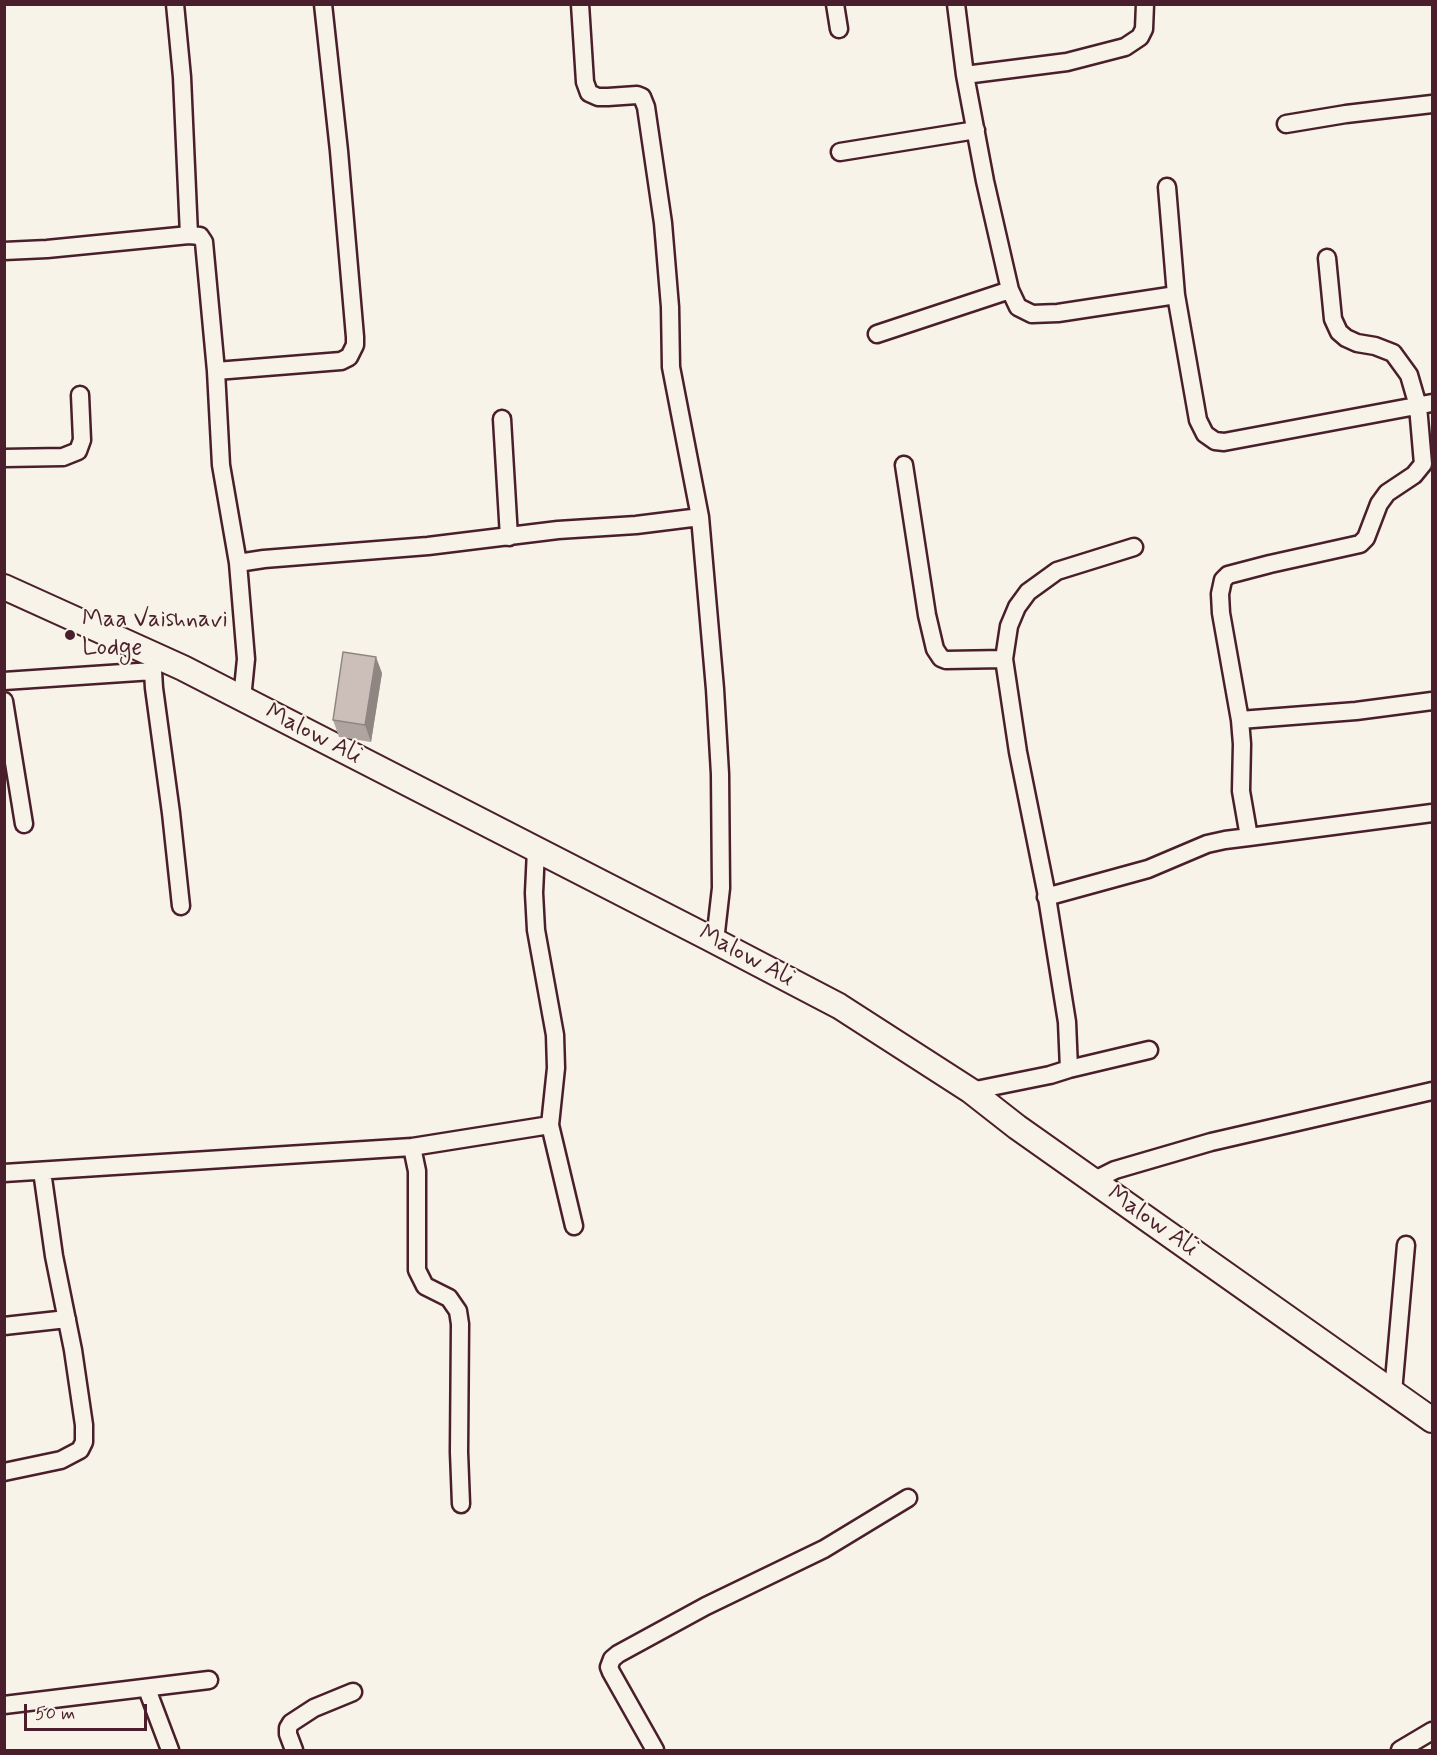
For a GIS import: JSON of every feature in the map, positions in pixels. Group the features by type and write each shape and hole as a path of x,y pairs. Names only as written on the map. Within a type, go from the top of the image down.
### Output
{"street":[{"path":"175,4 182,77 189,235"},
{"path":"216,371 341,361 349,357 355,345 339,151 323,4"},
{"path":"580,4 585,82 589,93 608,98 638,95 646,107 663,224 670,307 671,367 700,517 720,774 721,888 715,941"},
{"path":"835,4 839,29"},
{"path":"956,4 976,130 1010,290 1018,308 1032,314 1058,313 1176,295"},
{"path":"966,75 1067,62 1125,47 1140,37 1144,29 1145,4"},
{"path":"1286,124 1432,104"},
{"path":"840,152 976,130"},
{"path":"1167,188 1176,295 1197,420 1205,434 1215,441 1224,442 1425,405"},
{"path":"4,251 189,235 200,236 204,242 216,371 221,465 238,563 246,659 242,699"},
{"path":"1249,837 1241,791 1240,720 1221,613 1220,594 1223,580 1228,575 1360,544 1366,538 1379,504 1387,493 1414,475 1423,464 1425,405 1409,375 1393,353 1375,346 1357,343 1339,332 1333,319 1327,258"},
{"path":"877,334 1010,290"},
{"path":"4,458 63,457 78,451 82,440 80,395"},
{"path":"502,419 510,537"},
{"path":"904,465 927,615 935,649 941,658 946,660 1004,659"},
{"path":"238,563 428,546 558,530 636,525 700,517"},
{"path":"1069,1069 1067,1022 1018,752 1004,659 1009,626 1017,607 1028,591 1057,571 1134,547"},
{"name":"Malow Ali","path":"4,587 153,663 242,699 839,1006 971,1091 1017,1127 1432,1420"},
{"path":"4,681 153,663 181,906"},
{"path":"4,701 24,825"},
{"path":"1240,720 1356,711 1432,701"},
{"path":"1046,897 1148,869 1207,844 1225,840 1432,813"},
{"path":"536,850 534,893 536,930 555,1035 556,1068 550,1125 574,1226"},
{"path":"971,1091 1050,1075 1149,1050"},
{"path":"1093,1181 1114,1170 1211,1142 1432,1091"},
{"path":"4,1173 412,1147 550,1125"},
{"path":"412,1147 417,1171 417,1270 425,1286 449,1298 458,1311 460,1324 461,1504"},
{"path":"4,1472 60,1460 80,1450 84,1442 84,1425 54,1256 42,1171"},
{"path":"1393,1392 1406,1245"},
{"path":"4,1326 67,1319"},
{"path":"655,1750 610,1672 612,1659 706,1606 824,1549 908,1498"},
{"path":"4,1705 209,1680"},
{"path":"147,1689 170,1750"},
{"path":"294,1750 288,1734 291,1723 314,1707 353,1692"},
{"path":"1400,1750 1432,1731"}],"building":[{"path":"343,652 376,657 365,725 333,720"}],"place":[{"name":"Maa Vaishnavi Lodge","path":"70,635"}]}
